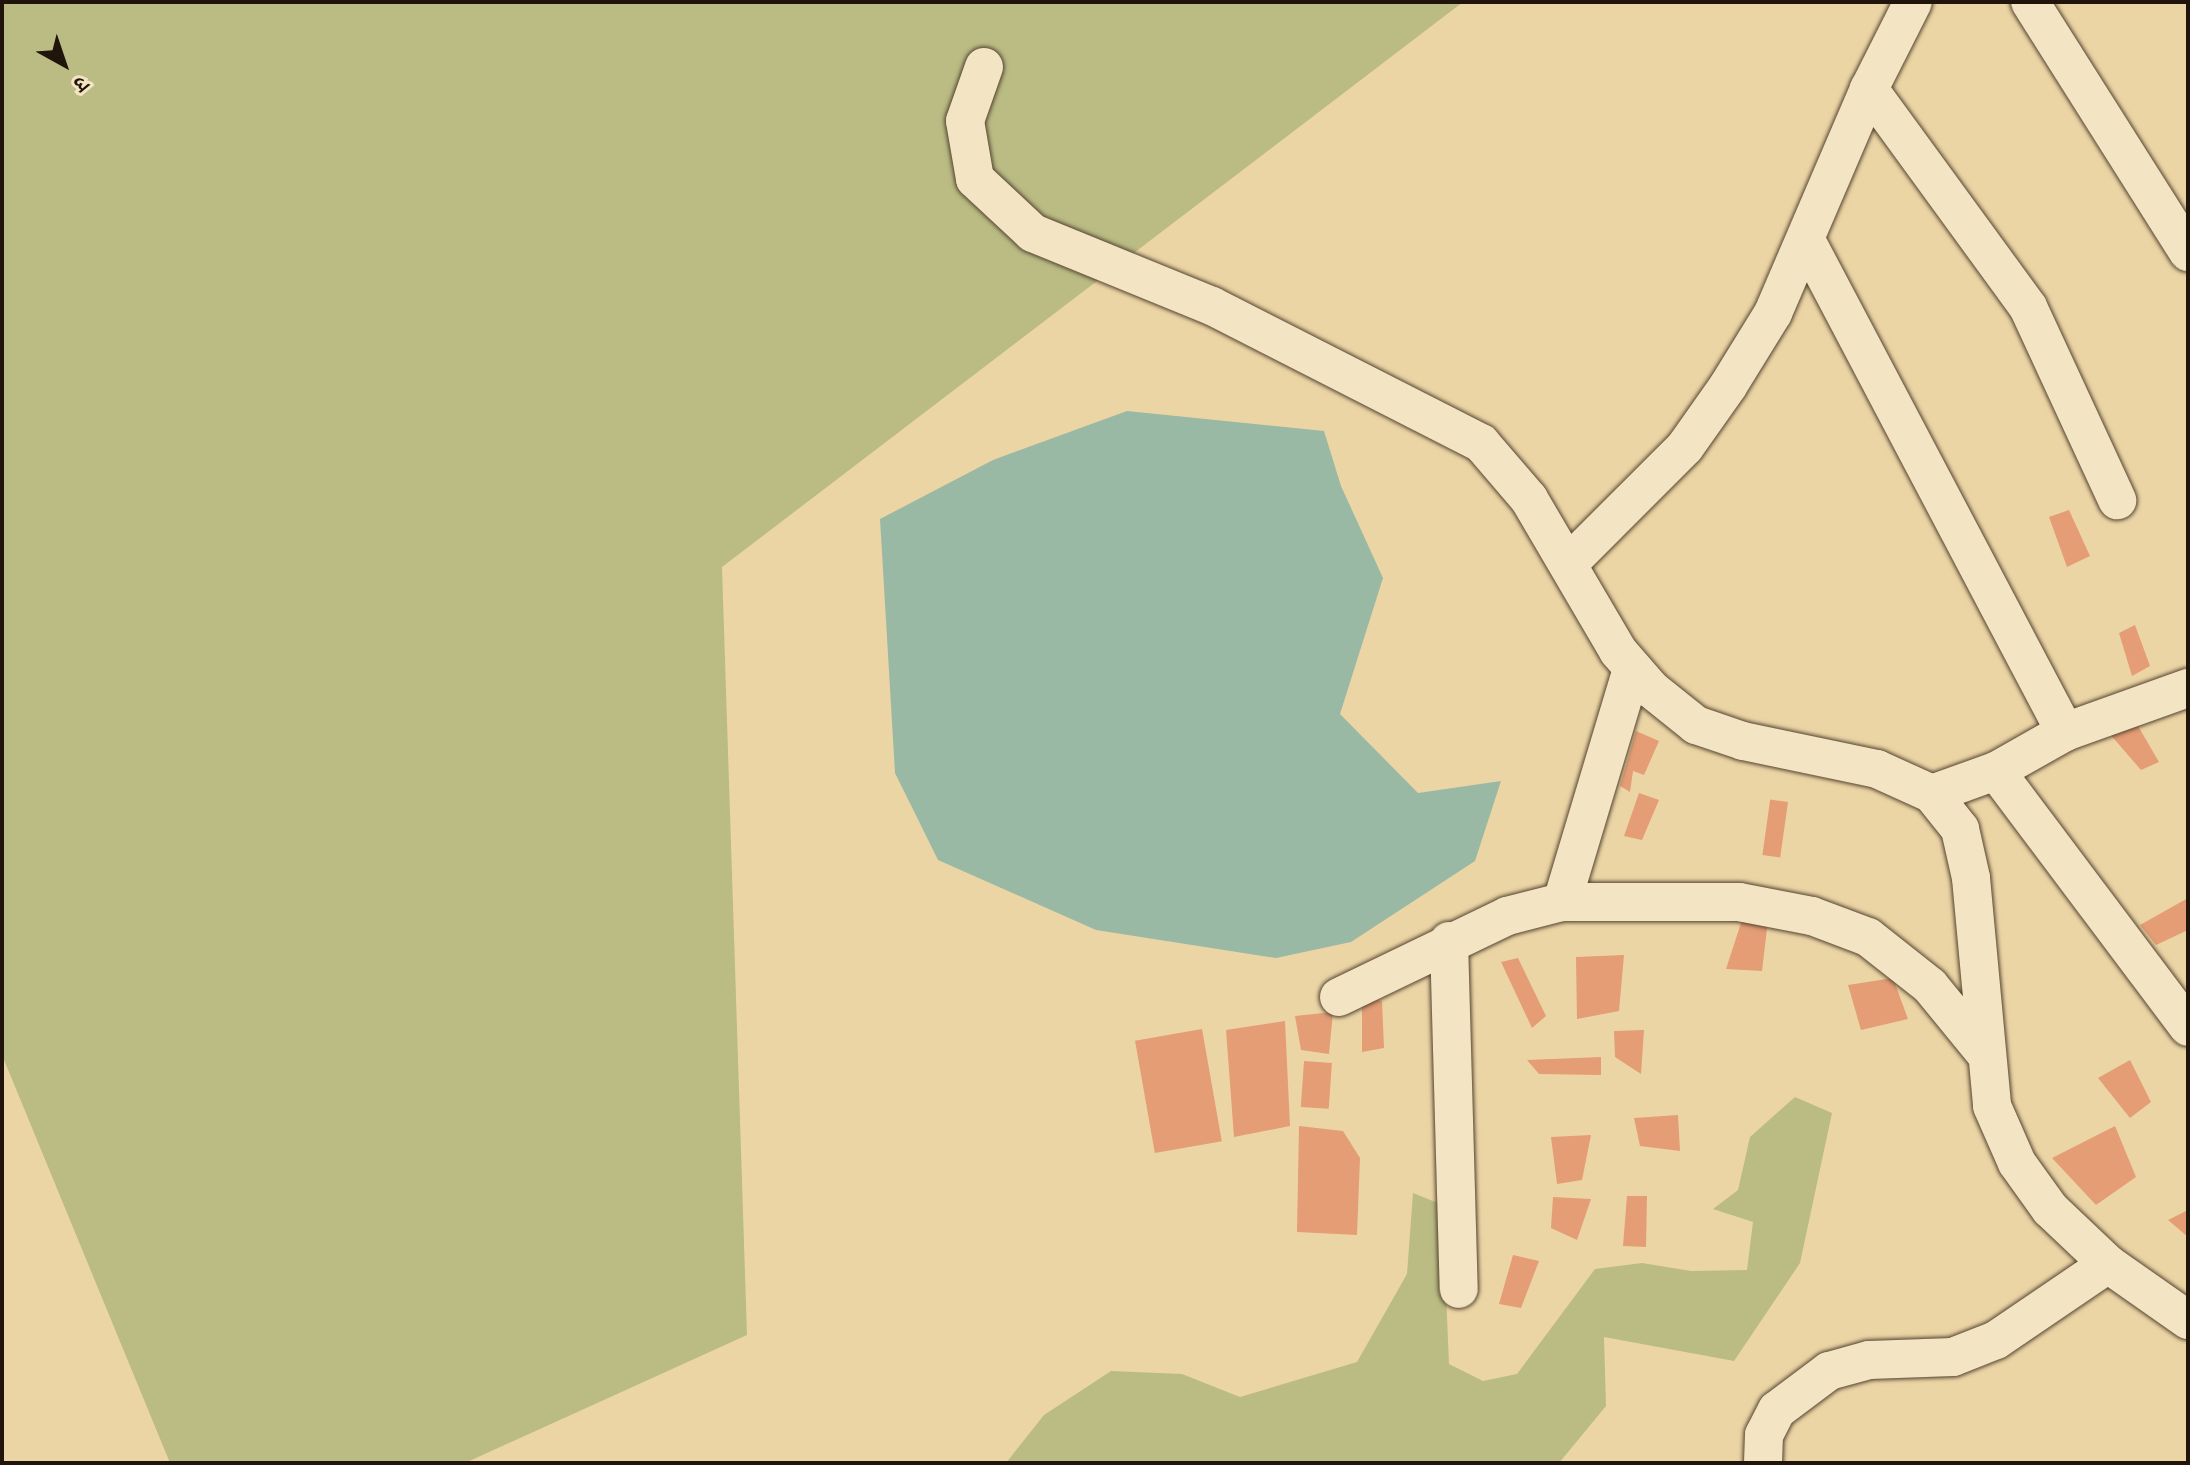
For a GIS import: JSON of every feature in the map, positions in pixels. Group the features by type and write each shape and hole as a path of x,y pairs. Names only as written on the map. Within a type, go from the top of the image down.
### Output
{"street":[{"path":"1568,564 1685,447 1773,313 1807,242 1869,89 1913,2"},
{"path":"2030,2 2188,252"},
{"path":"984,67 965,121 967,151 975,179 999,207 1033,233 1212,306 1481,443 1529,499 1632,668 1696,725 1743,741 1877,769 1932,794 1960,829 1971,878 1984,1052 1992,1106 2017,1163 2050,1209 2108,1264 2188,1320"},
{"path":"1869,89 2028,307 2117,500"},
{"path":"1807,242 2065,732"},
{"path":"1562,902 1632,668"},
{"path":"1932,794 1996,771 2065,732 2188,688"},
{"path":"1996,771 2188,1027"},
{"path":"1339,997 1449,941 1507,916 1562,902 1739,902 1812,916 1868,937 1902,959 1984,1052"},
{"path":"1449,941 1459,1289"},
{"path":"1763,1463 1764,1435 1777,1410 1829,1371 1869,1360 1953,1357 1996,1340 2108,1264"}],"green space":[{"path":"2,2 1463,2 722,567 747,1335 465,1463 170,1463 2,1055"},
{"path":"1795,1097 1832,1113 1800,1263 1734,1361 1604,1337 1606,1406 1559,1463 1006,1463 1044,1415 1111,1371 1182,1374 1240,1397 1357,1362 1407,1274 1413,1193 1455,1210 1446,1293 1449,1364 1483,1381 1517,1374 1595,1269 1642,1263 1691,1271 1747,1270 1753,1222 1713,1209 1738,1190 1750,1137"}],"shaded area":[{"path":"1127,411 1324,431 1341,486 1383,578 1340,714 1418,793 1501,781 1475,861 1351,942 1276,958 1096,930 938,860 895,773 880,519 993,460"}],"building":[{"path":"2069,510 2090,556 2067,567 2049,517"},
{"path":"2135,625 2150,666 2132,676 2119,633"},
{"path":"2134,719 2159,762 2141,770 2109,733"},
{"path":"1636,731 1659,741 1644,775 1633,771 1630,792 1620,786"},
{"path":"1639,793 1659,800 1642,840 1624,836"},
{"path":"1770,799 1788,802 1780,857 1762,855"},
{"path":"2188,898 2188,930 2156,945 2140,925"},
{"path":"1742,920 1768,920 1762,971 1726,969"},
{"path":"1624,955 1619,1011 1577,1019 1576,957"},
{"path":"1518,958 1546,1016 1532,1028 1501,962"},
{"path":"1893,978 1908,1019 1861,1030 1848,985"},
{"path":"1362,998 1382,1001 1384,1048 1362,1052"},
{"path":"1333,1012 1329,1054 1301,1050 1295,1016"},
{"path":"1285,1021 1290,1126 1234,1137 1226,1030"},
{"path":"1202,1029 1222,1141 1155,1153 1135,1041"},
{"path":"1644,1030 1641,1074 1615,1057 1614,1031"},
{"path":"1601,1057 1601,1075 1539,1074 1527,1060"},
{"path":"2130,1060 2151,1102 2130,1118 2098,1078"},
{"path":"1304,1061 1332,1063 1329,1109 1301,1107"},
{"path":"1678,1115 1680,1151 1640,1146 1634,1118"},
{"path":"1299,1126 1343,1131 1360,1158 1357,1235 1297,1232"},
{"path":"2115,1126 2136,1177 2096,1205 2052,1158"},
{"path":"1591,1135 1582,1180 1557,1184 1551,1137"},
{"path":"1627,1196 1647,1196 1646,1247 1623,1246"},
{"path":"1553,1197 1591,1199 1577,1240 1551,1228"},
{"path":"2188,1210 2188,1237 2168,1220"},
{"path":"1513,1255 1539,1261 1521,1308 1499,1304"}]}
